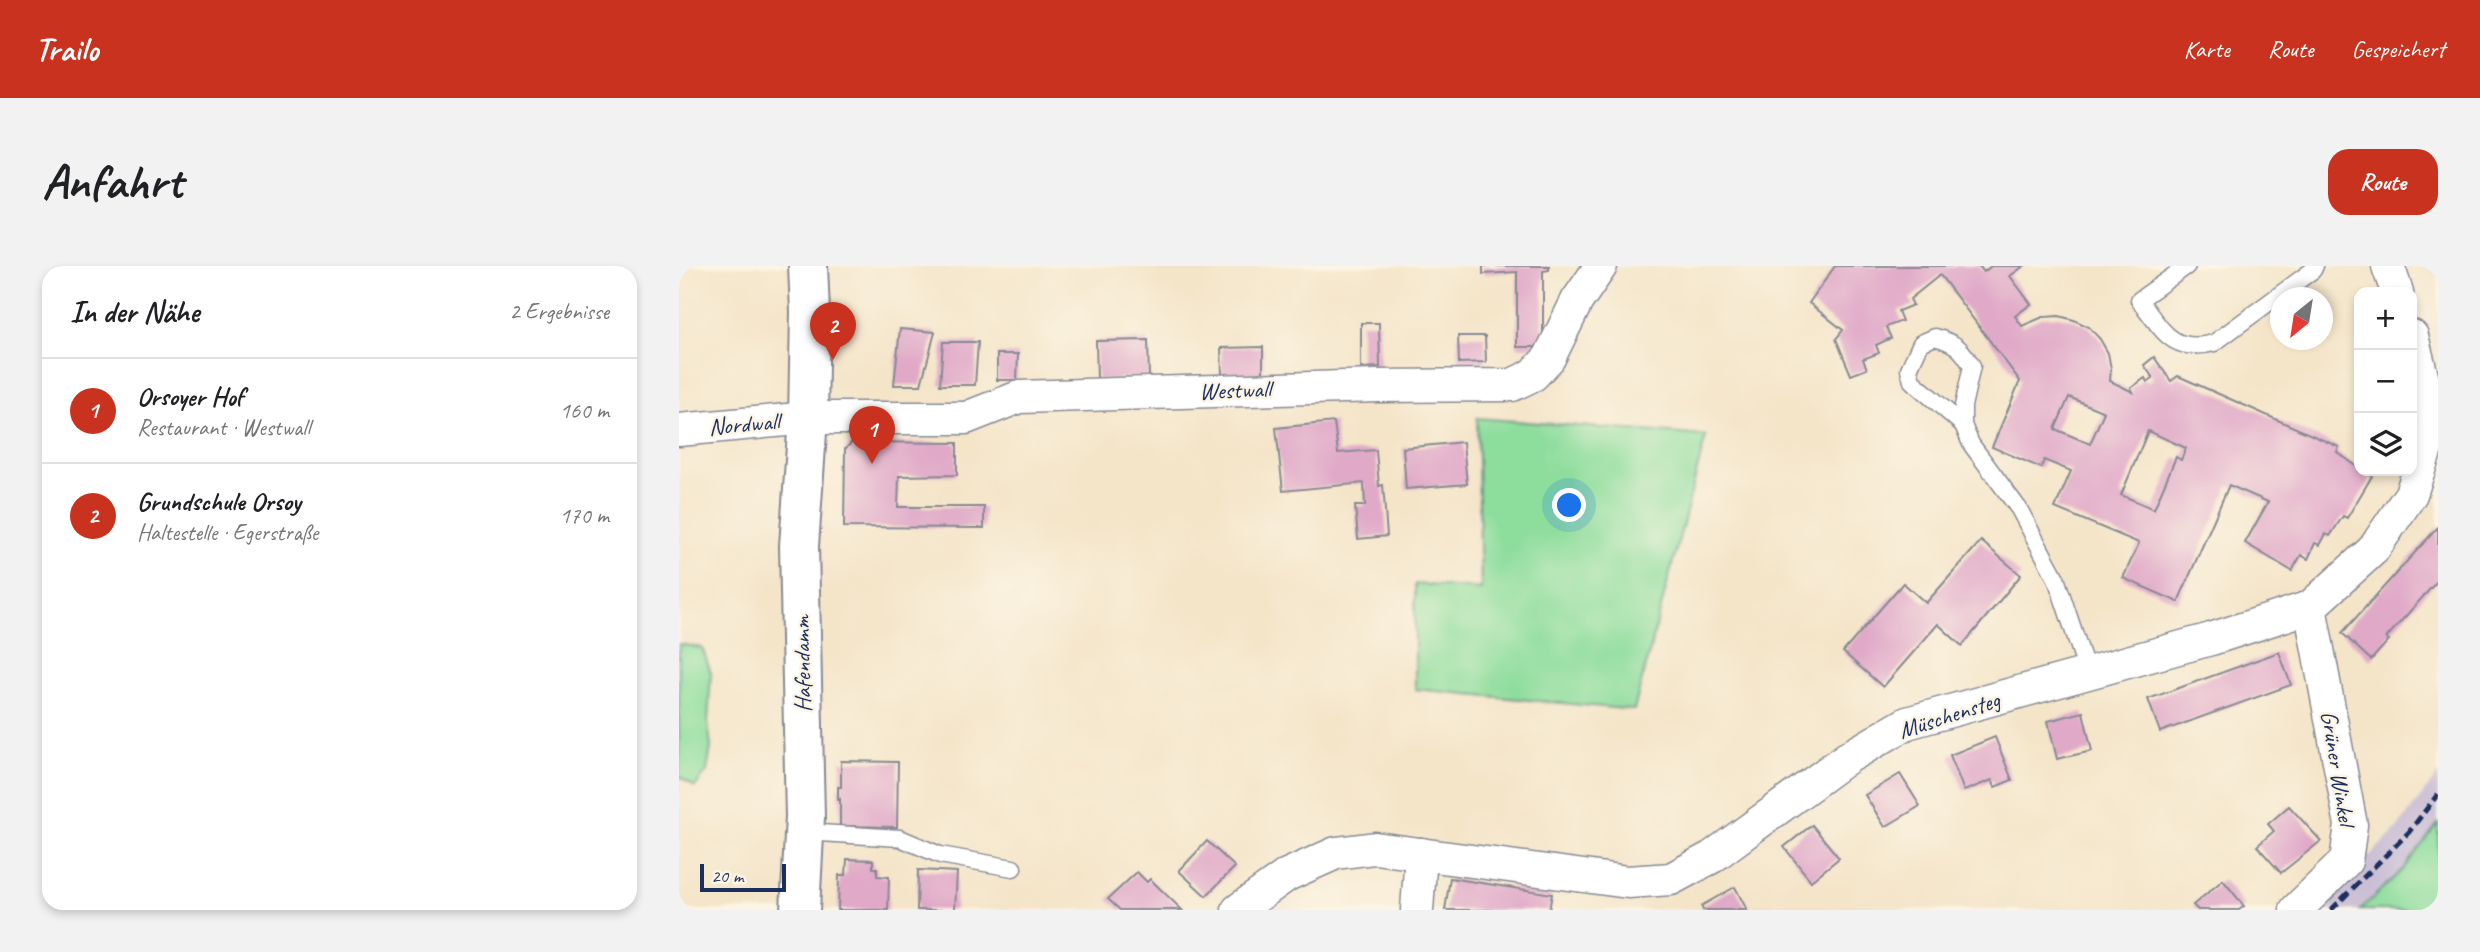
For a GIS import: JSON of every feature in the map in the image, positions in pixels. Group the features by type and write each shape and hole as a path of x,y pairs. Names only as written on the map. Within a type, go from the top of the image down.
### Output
{"street":[{"name":"Hafendamm","path":"800,910 804,832 799,546 808,418 808,266"},
{"name":"Westwall","path":"808,418 966,418 1019,397 1378,386 1512,385 1533,376 1549,358 1577,300 1601,266"},
{"path":"2388,266 2395,287"},
{"name":"Müschensteg","path":"1238,910 1287,874 1336,853 1375,848 1628,882 1671,879 1712,857 1847,758 1907,723 2211,639 2310,607 2373,550 2411,494 2434,425 2415,350"},
{"name":"Nordwall","path":"679,430 808,418"},
{"name":"Grüner Winkel","path":"2296,910 2346,861 2351,825 2310,607"},
{"path":"1417,910 1421,853"}],"lane":[{"path":"2187,266 2139,300 2177,344 2196,347 2214,343 2315,266"},
{"path":"1962,425 1963,406 1972,366 1962,349 1935,337 1921,343 1914,356 1909,369 1912,381 1962,425 1971,444 2018,509 2056,579 2088,674"},
{"path":"804,832 899,838 940,855 1013,868"}],"shaded area":[{"path":"2438,774 2438,824 2403,869 2360,910 2313,910 2396,830"}],"green space":[{"path":"1477,418 1706,436 1634,710 1415,689 1415,584 1481,589"},
{"path":"679,644 702,648 711,673 708,722 711,747 707,771 695,787 679,776"},
{"path":"2438,824 2438,910 2360,910 2403,869"}],"building":[{"path":"1483,266 1549,266 1549,270 1543,271 1543,347 1517,347 1517,272 1483,274"},
{"path":"1835,266 1979,266 1984,272 1991,266 2024,266 2010,276 2031,304 2015,316 2022,326 2043,317 2059,316 2089,327 2108,353 2110,381 2133,392 2131,388 2145,378 2147,382 2153,378 2144,365 2154,357 2171,381 2178,376 2339,447 2337,452 2354,464 2354,476 2372,476 2347,518 2343,516 2330,536 2326,534 2320,545 2315,543 2308,559 2301,555 2292,571 2245,543 2268,502 2229,485 2178,602 2123,578 2139,543 2055,508 2071,471 2044,460 2041,468 1992,447 2020,381 1940,275 1910,299 1913,305 1898,311 1902,321 1886,327 1891,338 1876,345 1879,353 1863,359 1867,369 1851,375 1836,339 1843,330 1809,303","holes":["2069,397 2104,412 2090,444 2055,429","2148,431 2186,448 2181,460 2176,457 2154,509 2121,495"]},
{"path":"1361,323 1379,323 1380,367 1361,368"},
{"path":"900,329 935,332 921,385 894,385"},
{"path":"1458,336 1485,336 1486,362 1459,363"},
{"path":"1148,340 1149,377 1097,380 1096,341"},
{"path":"943,342 978,342 975,385 940,385"},
{"path":"1263,347 1263,374 1222,374 1221,348"},
{"path":"997,354 1018,354 1017,380 997,380"},
{"path":"1334,422 1338,453 1376,450 1379,486 1383,485 1387,536 1358,539 1355,506 1365,506 1364,483 1283,491 1276,428"},
{"path":"855,439 854,442 957,443 957,475 899,476 898,507 984,507 984,528 844,527 845,449"},
{"path":"1463,442 1467,484 1406,489 1403,448"},
{"path":"2438,527 2438,580 2386,638 2389,640 2371,660 2342,633"},
{"path":"1981,541 2021,575 1962,646 1938,624 1883,687 1843,652 1903,583 1926,603"},
{"path":"2279,652 2291,685 2160,732 2148,699"},
{"path":"2083,712 2092,751 2057,759 2048,721"},
{"path":"1995,737 2012,780 1995,787 1992,780 1964,791 1950,755"},
{"path":"841,761 898,762 897,827 840,826 838,787 841,787"},
{"path":"1900,774 1920,806 1885,827 1865,795"},
{"path":"2289,806 2321,841 2281,873 2257,846 2274,831 2268,824"},
{"path":"1812,825 1839,858 1811,881 1784,847"},
{"path":"1207,841 1235,867 1206,896 1179,871"},
{"path":"847,859 873,860 877,876 889,877 888,910 838,910 839,875 846,875"},
{"path":"918,870 957,872 955,910 917,910"},
{"path":"1137,872 1147,882 1150,879 1182,910 1120,910 1108,899"},
{"path":"1450,878 1552,894 1549,910 1445,910"},
{"path":"2223,880 2244,906 2239,910 2198,910 2193,905"},
{"path":"1735,887 1747,910 1703,910 1701,906"}],"railway":[{"path":"2331,910 2409,832 2438,794"}],"place":[{"name":"Grundschule Orsoy","path":"833,360"},
{"name":"Orsoyer Hof","path":"872,464"}]}
